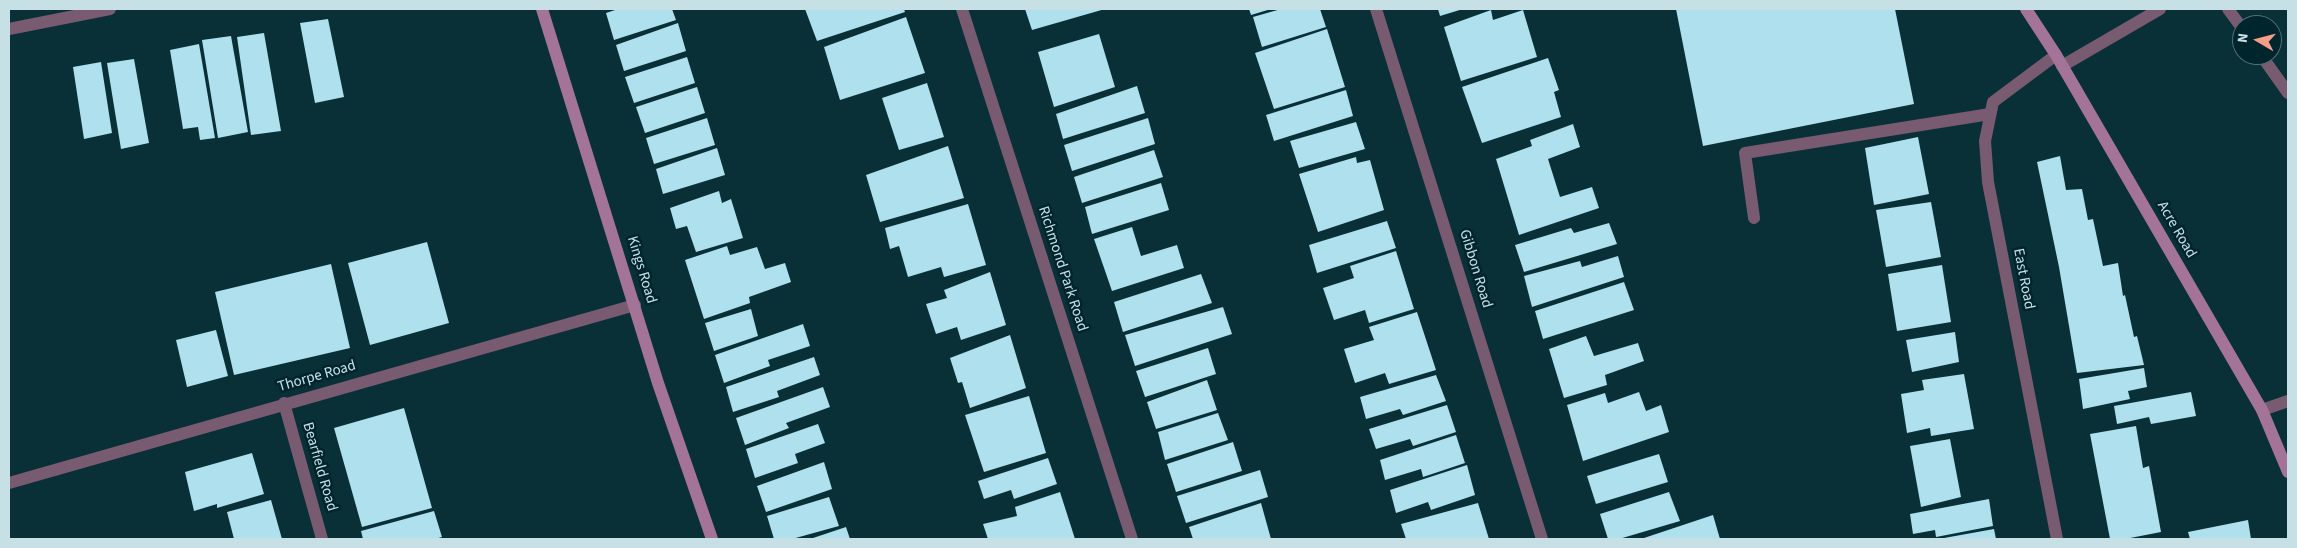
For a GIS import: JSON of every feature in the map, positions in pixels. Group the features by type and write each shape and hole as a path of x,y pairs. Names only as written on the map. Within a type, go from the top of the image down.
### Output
{"street":[{"path":"9,29 110,9"},
{"name":"Kings Road","path":"542,9 658,383 712,539"},
{"name":"Richmond Park Road","path":"962,9 1132,539"},
{"name":"Gibbon Road","path":"1376,9 1542,539"},
{"name":"Acre Road","path":"2026,9 2059,61 2262,410 2288,472"},
{"name":"East Road","path":"2057,539 1988,182 1985,141 1990,114 1993,102 2059,61 2160,9"},
{"path":"2268,65 2288,93"},
{"path":"1754,218 1745,153 1990,114"},
{"name":"Thorpe Road","path":"9,483 284,403 635,305"},
{"path":"2262,410 2288,401"},
{"name":"Bearfield Road","path":"284,403 322,539"}],"building":[{"path":"618,9 672,9 676,20 614,40 606,13"},
{"path":"805,9 904,9 905,12 817,41"},
{"path":"1025,9 1105,9 1032,30"},
{"path":"1249,9 1271,9 1251,15"},
{"path":"1281,9 1320,9 1326,27 1262,47 1253,17"},
{"path":"1438,9 1463,9 1440,16"},
{"path":"1676,9 1895,9 1914,104 1703,146"},
{"path":"1491,10 1493,20 1523,10 1537,57 1461,81 1444,27"},
{"path":"906,17 925,73 840,100 824,47"},
{"path":"328,19 344,97 315,103 300,23"},
{"path":"678,23 686,51 624,71 616,45"},
{"path":"1327,29 1345,87 1274,109 1255,53"},
{"path":"264,33 281,131 251,135 237,37"},
{"path":"1099,34 1115,87 1054,107 1038,52"},
{"path":"231,36 248,132 218,138 202,40"},
{"path":"199,44 215,138 200,140 198,127 183,129 170,50"},
{"path":"687,57 695,83 634,103 625,77"},
{"path":"1548,58 1559,90 1554,92 1561,117 1482,143 1462,87"},
{"path":"134,59 149,143 121,149 107,63"},
{"path":"101,62 112,133 84,139 73,67"},
{"path":"927,83 944,137 899,150 882,98"},
{"path":"1137,86 1145,113 1063,139 1056,114"},
{"path":"697,87 705,113 645,133 636,107"},
{"path":"1346,90 1353,116 1274,141 1266,115"},
{"path":"707,118 715,145 654,164 646,138"},
{"path":"1148,118 1155,144 1072,171 1064,145"},
{"path":"1356,122 1365,149 1299,168 1290,141"},
{"path":"1573,124 1580,147 1548,159 1560,197 1592,187 1599,208 1519,235 1496,159 1532,146 1530,140"},
{"path":"1918,137 1929,194 1874,205 1865,148"},
{"path":"948,146 964,198 880,222 866,175"},
{"path":"717,148 725,175 663,194 656,169"},
{"path":"1154,150 1163,177 1082,203 1074,177"},
{"path":"2060,156 2066,190 2082,189 2088,220 2093,219 2103,266 2118,263 2123,296 2125,295 2134,337 2137,336 2144,365 2077,373 2059,267 2037,162"},
{"path":"1356,157 1357,163 1370,160 1384,210 1318,232 1299,174"},
{"path":"1161,183 1169,210 1092,234 1085,207"},
{"path":"719,191 722,203 731,199 743,238 696,252 687,226 676,229 670,208"},
{"path":"1931,202 1941,257 1886,267 1876,210"},
{"path":"968,204 986,265 944,277 941,267 908,277 899,246 890,249 885,228"},
{"path":"1387,221 1396,248 1317,273 1309,245"},
{"path":"1609,223 1617,244 1524,272 1515,245 1571,228 1574,233"},
{"path":"1132,227 1141,256 1177,245 1184,268 1112,291 1094,239"},
{"path":"427,242 449,323 370,345 348,263"},
{"path":"727,246 730,255 757,247 765,269 785,263 791,282 749,297 750,303 704,319 685,260"},
{"path":"1396,251 1414,309 1369,323 1365,310 1334,320 1323,288 1354,278 1350,266"},
{"path":"1618,256 1624,277 1532,307 1524,276 1580,261 1582,267"},
{"path":"331,264 350,348 234,375 215,292"},
{"path":"1942,265 1951,322 1897,331 1888,274"},
{"path":"990,272 1006,325 961,340 957,327 936,334 926,304 947,298 944,290"},
{"path":"1201,274 1212,303 1123,332 1114,302"},
{"path":"1624,282 1634,310 1543,339 1535,311"},
{"path":"1223,307 1232,334 1135,366 1125,335"},
{"path":"751,309 758,336 714,351 705,323"},
{"path":"1417,312 1436,370 1389,384 1385,373 1355,383 1344,349 1374,340 1369,327"},
{"path":"803,324 810,346 768,360 770,366 724,383 715,355"},
{"path":"216,330 228,376 187,387 176,340"},
{"path":"1955,332 1959,362 1912,372 1906,340"},
{"path":"1010,335 1026,388 970,408 962,382 958,383 950,358"},
{"path":"1586,336 1594,356 1638,343 1644,361 1605,375 1607,385 1564,398 1549,349"},
{"path":"1208,348 1216,374 1145,397 1136,371"},
{"path":"814,357 820,375 777,391 779,397 733,412 726,387"},
{"path":"2144,368 2147,387 2128,391 2130,399 2083,409 2079,379"},
{"path":"1964,374 1974,429 1931,436 1930,428 1907,433 1901,394 1924,390 1922,380"},
{"path":"1436,375 1446,401 1403,415 1400,409 1366,419 1360,397"},
{"path":"1207,380 1217,410 1156,429 1147,402"},
{"path":"823,387 830,407 786,423 789,428 745,445 736,418"},
{"path":"1639,392 1646,411 1661,405 1669,432 1583,461 1567,405 1605,393 1608,403"},
{"path":"2191,392 2196,416 2151,424 2149,417 2117,424 2114,406"},
{"path":"1029,396 1046,453 984,472 965,415"},
{"path":"1447,405 1456,432 1413,446 1410,439 1376,449 1369,429"},
{"path":"404,408 432,508 362,527 334,428"},
{"path":"1218,413 1228,440 1165,460 1158,432"},
{"path":"818,424 825,443 795,454 798,463 755,478 746,449"},
{"path":"2136,426 2143,468 2149,466 2161,532 2125,539 2110,539 2090,434"},
{"path":"1456,435 1465,463 1423,477 1421,469 1385,480 1380,460"},
{"path":"1950,439 1961,497 1921,507 1910,446"},
{"path":"1233,442 1242,471 1176,492 1167,464"},
{"path":"252,453 264,494 217,508 217,504 194,511 185,472"},
{"path":"1659,454 1668,482 1596,504 1587,476"},
{"path":"1048,458 1057,484 1014,499 1011,490 984,499 978,481"},
{"path":"824,462 832,489 766,512 757,486"},
{"path":"1467,465 1475,495 1431,510 1428,502 1396,513 1390,490"},
{"path":"1260,470 1268,497 1186,523 1177,496"},
{"path":"1060,492 1075,539 988,539 983,524 1017,516 1015,507"},
{"path":"1669,492 1680,521 1619,539 1608,539 1600,514"},
{"path":"829,497 839,526 792,539 774,539 767,516"},
{"path":"1989,499 1993,526 1936,537 1935,530 1913,534 1910,514"},
{"path":"271,500 282,539 234,539 227,512"},
{"path":"1261,503 1271,539 1193,539 1189,527"},
{"path":"1478,503 1489,539 1406,539 1401,524"},
{"path":"434,511 442,537 435,539 363,539 361,531"},
{"path":"1713,515 1720,539 1641,539"},
{"path":"2248,520 2251,539 2190,539 2188,532"},
{"path":"846,527 850,539 810,539"},
{"path":"1994,529 1996,539 1944,539 1944,538"}]}
